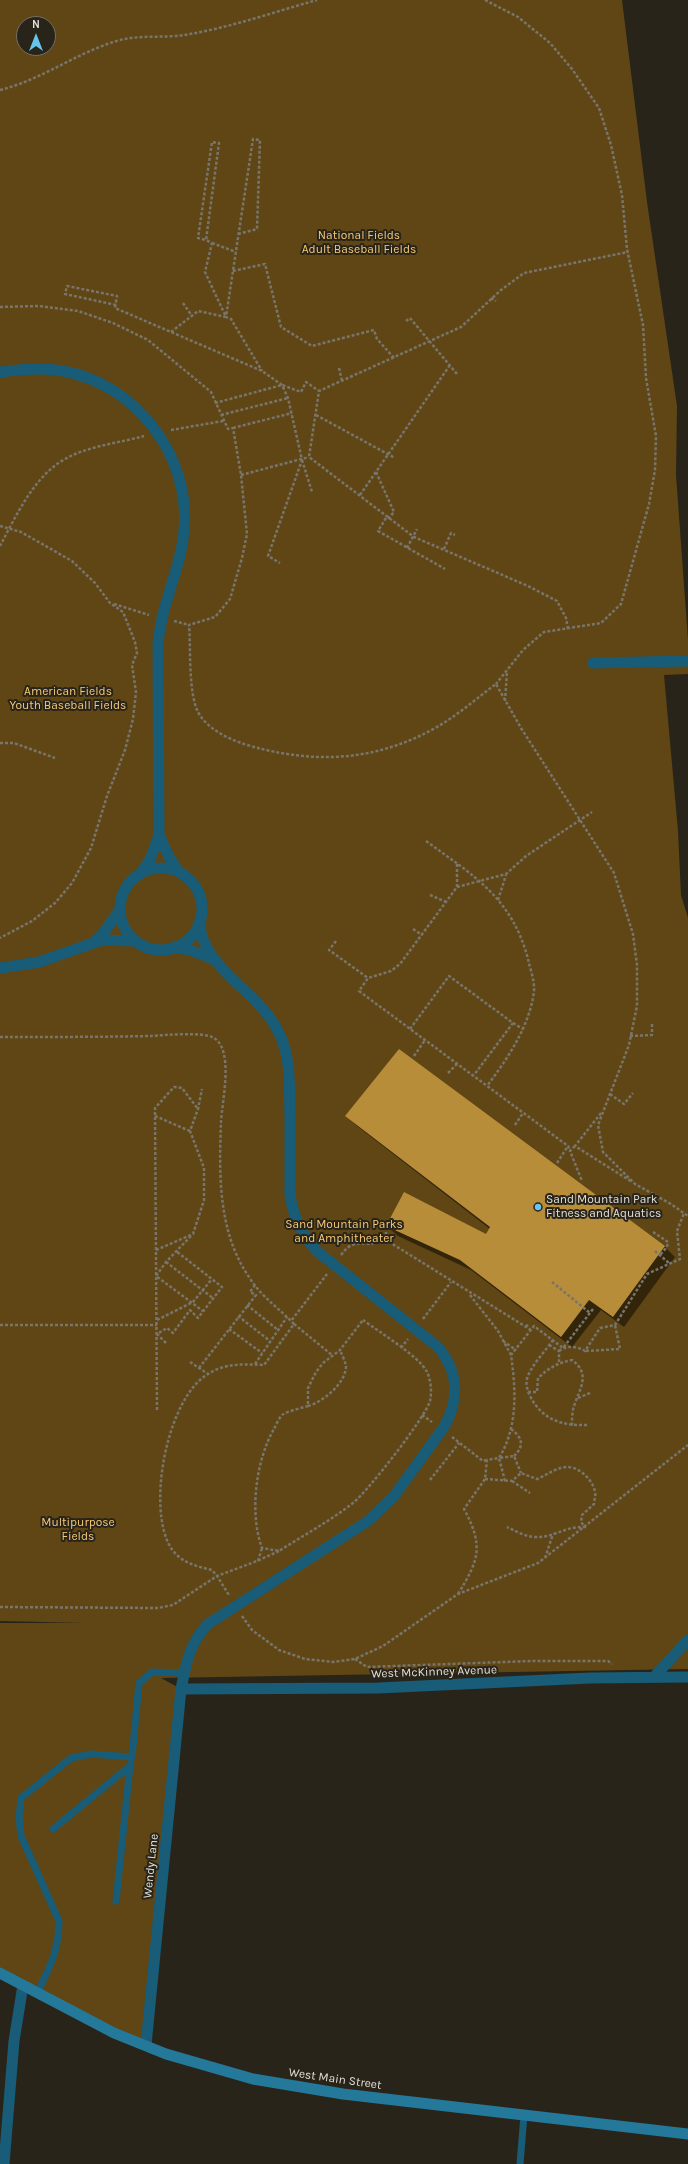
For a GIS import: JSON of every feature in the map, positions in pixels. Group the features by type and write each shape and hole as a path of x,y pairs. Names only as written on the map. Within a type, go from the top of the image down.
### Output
{"main road":[{"name":"West Main Street","path":"0,1973 114,2033 166,2054 253,2080 343,2094 688,2134"}],"street":[{"path":"0,372 40,369 63,371 86,377 125,398 150,421 158,433 178,473 184,511 184,528 178,561 161,618 158,644 159,836 150,860 140,874 127,886 121,898 119,911 122,924 129,935 136,941 151,949 165,950 190,938 202,913 201,899 196,886 186,876 174,869 160,868 147,870 140,874"},
{"path":"593,662 688,661"},
{"path":"159,836 169,857 179,872"},
{"path":"94,942 102,936 119,911"},
{"path":"199,922 205,947 214,959"},
{"path":"0,968 39,962 102,940 136,941"},
{"path":"174,947 190,950 214,959"},
{"name":"Wendy Lane","path":"146,2045 181,1689 189,1650 208,1624 354,1532 373,1518 394,1496 442,1430 450,1417 454,1405 455,1387 452,1369 447,1358 438,1347 334,1265 309,1243 301,1231 291,1205 289,1072 281,1038 272,1019 214,959"},
{"path":"654,1677 688,1640"},
{"name":"West McKinney Avenue","path":"181,1689 378,1688 654,1677 688,1677"},
{"path":"4,2164 14,2042 23,1985"}],"lane":[{"path":"116,1901 139,1683 152,1672 185,1673"},
{"path":"38,1993 54,1960 60,1936 60,1921 21,1836 19,1818 21,1798 71,1758 91,1754 132,1757"},
{"path":"54,1829 130,1766"},
{"path":"520,2164 524,2116"}],"path":[{"path":"0,90 21,85 52,71 83,53 122,40 184,35 317,0"},
{"path":"233,428 242,475 247,534 230,599 215,617 189,625 193,690 198,711 209,727 246,746 285,755 330,759 363,754 398,745 438,727 496,684 523,650 544,632 601,623 621,604 648,512 654,477 656,436 646,378 643,325 628,252 622,195 611,145 599,108 572,69 550,43 518,17 485,0"},
{"path":"226,317 238,234 253,139 260,140 258,229 238,234"},
{"path":"206,240 219,143 212,142 198,238 236,252"},
{"path":"212,243 205,272 226,317"},
{"path":"319,391 461,327 491,298 524,273 628,252"},
{"path":"233,271 265,264 281,327 312,346 374,330 377,339 394,358"},
{"path":"116,306 65,294 67,286 117,296 116,306 115,308 262,371 282,385 301,392 306,382 319,391"},
{"path":"491,298 496,301"},
{"path":"183,303 192,316"},
{"path":"0,307 39,306 78,311 113,323 148,340 210,392 228,429 292,413"},
{"path":"171,332 198,311 231,319 262,371"},
{"path":"406,321 410,318 457,374"},
{"path":"360,495 450,365"},
{"path":"339,368 342,380"},
{"path":"215,403 282,385"},
{"path":"282,385 288,398 302,460 312,492"},
{"path":"309,457 319,391"},
{"path":"221,415 288,398"},
{"path":"316,415 395,458"},
{"path":"0,546 29,495 45,475 65,459 93,449 158,433 223,421"},
{"path":"309,457 360,495 387,518 414,537 528,586 557,601 566,618 568,629"},
{"path":"242,475 309,457"},
{"path":"280,562 268,556 302,460"},
{"path":"376,472 394,512 387,518 378,531 446,569"},
{"path":"0,526 21,532 72,561 95,583 110,603 123,612 135,642 137,653 132,665 136,692 133,719 125,750 108,796 92,848 72,883 55,903 32,921 0,938"},
{"path":"408,548 417,529"},
{"path":"444,549 451,533 455,535"},
{"path":"505,701 507,671"},
{"path":"496,684 505,701 614,873 633,934 638,965 638,1006 630,1036 598,1125 603,1152 635,1184"},
{"path":"0,743 14,743 55,758"},
{"path":"457,887 506,874 526,856 592,812"},
{"path":"426,841 480,882 506,908 524,944 534,985 534,994 523,1029 511,1053 487,1086"},
{"path":"457,864 457,887 400,964 391,971 368,978 360,991 568,1146 582,1181"},
{"path":"498,900 506,874"},
{"path":"430,895 446,902"},
{"path":"413,929 422,935"},
{"path":"336,941 329,950 368,978"},
{"path":"410,1029 449,976 523,1029"},
{"path":"630,1036 652,1035 652,1022"},
{"path":"474,1075 513,1023"},
{"path":"0,1037 211,1036 221,1043 226,1059 221,1122 221,1187 225,1219 242,1266 255,1285 271,1305 332,1355"},
{"path":"414,1056 425,1040"},
{"path":"448,1073 458,1064"},
{"path":"157,1410 155,1108 174,1087 182,1088 198,1109"},
{"path":"156,1276 166,1262 193,1234 204,1200 204,1168 190,1131 198,1109 202,1089"},
{"path":"610,1094 624,1104 633,1093"},
{"path":"570,1151 604,1109"},
{"path":"515,1125 523,1113"},
{"path":"155,1116 190,1131"},
{"path":"557,1163 568,1146"},
{"path":"575,1146 688,1216"},
{"path":"511,1355 534,1326 563,1348 580,1348 585,1351 620,1349 615,1325 647,1274 680,1259 677,1231 684,1213"},
{"path":"386,1230 386,1240"},
{"path":"654,1232 668,1242 667,1247 660,1256"},
{"path":"156,1250 193,1234"},
{"path":"290,1321 348,1246 359,1243 372,1244 375,1239 386,1240 451,1282 531,1330"},
{"path":"156,1334 167,1328 173,1333 190,1310 198,1318 222,1287 176,1251"},
{"path":"655,1251 669,1263"},
{"path":"166,1262 214,1299"},
{"path":"156,1276 204,1311"},
{"path":"156,1320 193,1302 204,1291 212,1279"},
{"path":"401,1348 451,1282"},
{"path":"552,1282 590,1312"},
{"path":"199,1368 238,1316 256,1295 250,1292 255,1285"},
{"path":"464,1290 484,1311 511,1355 516,1391 511,1429 507,1445 499,1458 505,1481"},
{"path":"247,1305 278,1330"},
{"path":"558,1362 559,1351 563,1348 593,1309"},
{"path":"238,1316 270,1341"},
{"path":"254,1364 287,1317"},
{"path":"0,1607 158,1608 173,1604 216,1576 258,1561 279,1551 354,1502 371,1486 430,1402 430,1380 427,1371 422,1365 363,1320 340,1350 323,1363 311,1380 306,1398 308,1406"},
{"path":"526,1327 529,1323"},
{"path":"294,1324 264,1365 254,1364 228,1366 208,1374 186,1395 171,1430 162,1486 161,1516 163,1528 170,1547 178,1557 189,1564 212,1570 252,1630 279,1650 306,1659 333,1662 355,1659 382,1646 458,1594 538,1563 688,1445"},
{"path":"0,1325 156,1325"},
{"path":"585,1351 600,1328 615,1325"},
{"path":"229,1329 262,1353"},
{"path":"156,1334 166,1343"},
{"path":"503,1340 516,1350"},
{"path":"553,1340 528,1376 528,1392 536,1408 550,1419 572,1426 589,1425"},
{"path":"549,1345 559,1351"},
{"path":"258,1561 262,1548 257,1525 257,1481 262,1458 271,1434 282,1416 321,1401 340,1381 346,1365 340,1350"},
{"path":"528,1392 537,1392 538,1378 558,1362 572,1360 580,1366 583,1372 582,1380 573,1408 572,1426"},
{"path":"190,1362 208,1374"},
{"path":"577,1398 590,1393"},
{"path":"422,1415 483,1461 514,1456 519,1451 522,1444 521,1437 511,1429"},
{"path":"430,1480 459,1443"},
{"path":"514,1456 521,1473 537,1479 556,1469 568,1467 582,1472 591,1482 596,1493 594,1504 582,1515 581,1522 585,1527"},
{"path":"458,1594 471,1573 478,1550 474,1526 464,1509 485,1479 487,1460"},
{"path":"512,1481 521,1473"},
{"path":"485,1479 512,1481 530,1493"},
{"path":"507,1527 522,1535 536,1537 553,1534 566,1528 585,1527"},
{"path":"545,1558 553,1534"},
{"path":"262,1548 279,1551"},
{"path":"355,1659 367,1667 532,1661 608,1661 628,1678"}],"green space":[{"name":"Sand Mountain Parks and Amphitheater","path":"0,0 622,0 647,202 677,406 676,475 688,640 688,674 664,675 678,831 681,895 688,918 688,1669 161,1678 181,1689 146,2045 0,1973 0,1623 85,1623 0,1621"}],"building":[{"name":"Sand Mountain Park Fitness and Aquatics","path":"399,1049 665,1246 613,1317 589,1300 561,1337 460,1260 386,1226 404,1192 486,1234 490,1227 345,1116"}],"place":[{"name":"Sand Mountain Park Fitness and Aquatics","path":"538,1207"}],"park label":[{"name":"National Fields Adult Baseball Fields","path":"359,243"},
{"name":"American Fields Youth Baseball Fields","path":"68,699"},
{"name":"Multipurpose Fields","path":"78,1530"}]}
